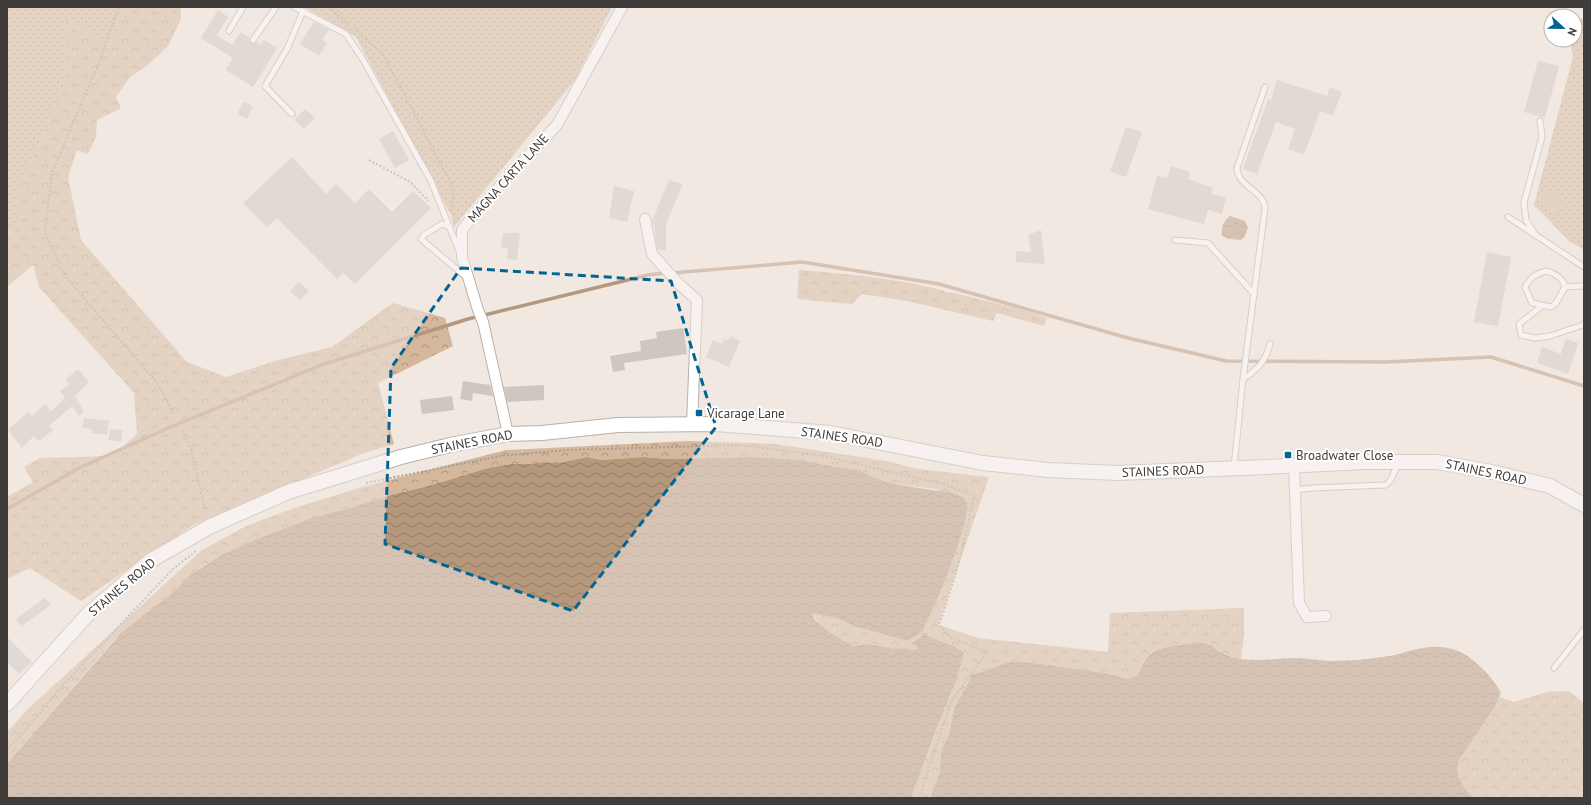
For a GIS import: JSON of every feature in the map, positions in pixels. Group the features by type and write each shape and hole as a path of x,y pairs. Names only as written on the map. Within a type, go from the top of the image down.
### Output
{"main road":[{"name":"STAINES ROAD","path":"7,704 89,613 150,561 209,527 288,492 401,457 450,445 508,434 542,433 618,425 716,424 832,433 983,463 1048,470 1119,473 1364,462 1438,462 1492,472 1550,486 1584,505"}],"street":[{"name":"MAGNA CARTA LANE","path":"508,434 483,322 462,257 462,230 479,208 558,125 622,7"},
{"path":"645,219 652,254 679,284 697,300 692,424"},
{"path":"1294,466 1299,603 1307,617 1326,616"}],"lane":[{"path":"229,30 244,7"},
{"path":"253,40 276,7"},
{"path":"294,7 346,34 362,58 431,181 462,257"},
{"path":"292,114 265,86 287,49 303,11"},
{"path":"1234,469 1243,379 1265,204 1241,179 1237,173 1237,168 1265,87"},
{"path":"1536,236 1526,220 1524,202 1542,137 1540,121"},
{"path":"1508,217 1584,268"},
{"path":"450,227 442,224 424,235 421,239 468,279"},
{"path":"1175,240 1208,243 1254,294"},
{"path":"1547,271 1563,281 1565,287 1552,307 1532,303 1525,287 1530,278 1538,273 1547,271"},
{"path":"1565,287 1584,286"},
{"path":"1542,306 1519,324 1521,335 1535,338 1550,336 1584,323"},
{"path":"1243,379 1252,374 1266,358 1270,344"},
{"path":"1295,490 1386,485 1391,480 1399,462"},
{"path":"1554,668 1584,630"}],"path":[{"path":"119,7 98,65 52,173 45,233 66,277 158,384 174,415"},
{"path":"329,7 349,25"},
{"path":"355,30 383,54 454,189 450,227"},
{"path":"369,160 410,182 445,215"},
{"path":"182,431 191,449 209,527"},
{"path":"362,484 500,456 567,450 740,445 818,455 946,484 974,496 967,533 949,598 940,624 950,636 986,652 951,702 919,798"},
{"path":"7,749 27,728 63,685 172,570 201,547"}],"highlighted area":[{"path":"461,268 671,281 716,427 573,611 385,544 391,368"}],"green space":[{"path":"7,7 121,7 107,52 95,39 65,20 66,81 19,190 21,223 7,234"},
{"path":"121,7 181,7 181,19 168,46 148,65 130,77 116,97 121,108 97,120 96,137 88,154 77,150 68,177 81,240 187,362 226,377 275,361 332,347 393,303 445,318 453,346 378,383 394,444 364,453 192,526 81,601 30,568 7,579 7,497 33,482 24,467 40,458 112,456 137,434 134,393 39,287 33,265 7,287 7,235 21,223 15,199 66,81 65,20 82,23 107,52"},
{"path":"304,7 612,7 575,80 454,227 451,215 356,37"},
{"path":"1583,18 1584,250 1569,241 1534,205 1573,57 1571,48 1583,48"},
{"path":"1553,189 1566,207 1553,216 1541,198"},
{"path":"799,270 854,275 909,283 1024,310 1047,318 1044,326 997,313 993,321 907,301 862,294 852,304 797,299"},
{"path":"689,441 776,444 886,461 918,469 989,477 938,625 978,638 1108,652 1110,613 1244,608 1244,636 1241,659 1224,654 1209,644 1144,661 1138,675 1129,679 1104,673 1026,662 1008,662 979,673 971,674 969,682 955,706 950,732 941,751 940,771 930,798 911,798 957,678 930,637 925,634 912,643 916,644 917,648 915,650 893,649 871,644 856,646 845,642 830,633 818,622 814,613 836,618 857,627 908,641 923,631 937,489 893,484 870,476 859,470 824,465 803,460 752,457 668,459 643,457 601,460 587,457 558,463 544,462 532,464 510,464 488,468 315,517 188,577 169,596 113,641 7,764 7,732 28,709 202,550 246,526 297,507 359,488 506,450"},
{"path":"1569,691 1584,703 1584,798 1474,798 1460,781 1458,772 1459,760 1500,697 1514,702 1547,692"}],"water":[{"path":"1230,216 1245,221 1248,228 1245,236 1241,240 1229,239 1222,236 1223,225"},
{"path":"587,457 601,460 643,457 668,459 752,457 803,460 824,465 859,470 870,476 893,484 952,493 963,497 967,503 962,533 934,607 923,631 908,641 857,627 836,618 814,613 813,616 815,620 829,632 853,646 869,644 895,649 901,648 915,650 917,648 916,645 912,643 925,634 955,647 964,653 957,678 911,798 7,798 7,764 121,633 169,596 188,577 222,555 257,539 315,517 488,468 510,464 532,464 544,462 558,463"},
{"path":"1200,643 1211,646 1230,656 1254,660 1293,658 1329,661 1367,659 1390,656 1431,647 1449,648 1464,654 1482,669 1498,687 1501,693 1495,706 1459,760 1458,772 1460,781 1474,798 930,798 940,771 941,751 950,732 955,706 969,682 971,674 979,673 1008,662 1026,662 1104,673 1129,679 1138,675 1145,660 1154,652 1173,646"}],"building":[{"path":"218,10 228,17 217,35 232,45 241,32 250,38 249,41 251,43 254,44 257,42 261,45 264,40 277,48 253,87 226,70 233,58 201,38"},
{"path":"314,22 329,30 322,40 327,43 319,56 300,44"},
{"path":"1538,61 1559,66 1545,118 1524,112"},
{"path":"1277,80 1327,96 1330,87 1342,92 1333,115 1320,111 1304,155 1288,149 1295,129 1276,122 1257,174 1243,169 1268,99 1271,100"},
{"path":"244,102 253,106 247,119 237,114"},
{"path":"305,109 315,118 304,129 294,120"},
{"path":"1126,127 1142,132 1126,177 1110,172"},
{"path":"393,131 409,160 395,168 379,139"},
{"path":"292,157 326,194 336,184 355,203 369,189 392,212 413,191 431,208 355,284 343,273 337,279 277,218 267,227 243,203"},
{"path":"1171,166 1190,172 1188,179 1213,188 1212,194 1226,197 1222,214 1208,210 1204,224 1148,209 1157,176 1167,178"},
{"path":"669,180 683,184 666,224 666,250 658,250 655,236 655,225 652,221"},
{"path":"614,186 634,191 627,222 609,218"},
{"path":"1041,230 1045,264 1016,262 1016,251 1031,252 1028,235"},
{"path":"503,233 520,233 517,260 507,259 508,249 501,247"},
{"path":"1487,252 1511,257 1498,326 1474,322"},
{"path":"299,282 309,291 300,300 290,291"},
{"path":"683,328 687,354 624,363 625,370 613,372 610,356 641,351 640,341 657,338 656,332"},
{"path":"730,336 740,341 729,367 706,357 713,340 722,344 724,339 728,341"},
{"path":"1566,339 1578,343 1568,374 1537,363 1542,347 1561,354"},
{"path":"78,369 89,382 75,396 84,412 79,416 72,406 49,426 53,430 39,441 34,436 22,448 8,430 28,412 32,416 45,404 51,411 65,398 60,391 69,385 66,379"},
{"path":"463,381 490,385 493,396 473,393 472,401 460,399"},
{"path":"544,385 544,400 507,402 504,387"},
{"path":"452,396 454,410 422,414 420,400"},
{"path":"84,418 109,421 107,435 92,433 92,429 82,428"},
{"path":"110,429 123,430 121,442 108,440"},
{"path":"45,598 51,605 21,626 16,619"},
{"path":"7,637 32,662 19,674 7,662"}],"waterway":[{"path":"672,273 802,262 939,284 1128,338 1226,361 1386,362 1491,357 1584,386"},
{"path":"7,509 77,469 166,429 324,364 468,319 648,275 666,273"}],"place":[{"name":"Vicarage Lane","path":"699,413"},
{"name":"Broadwater Close","path":"1288,455"}]}
